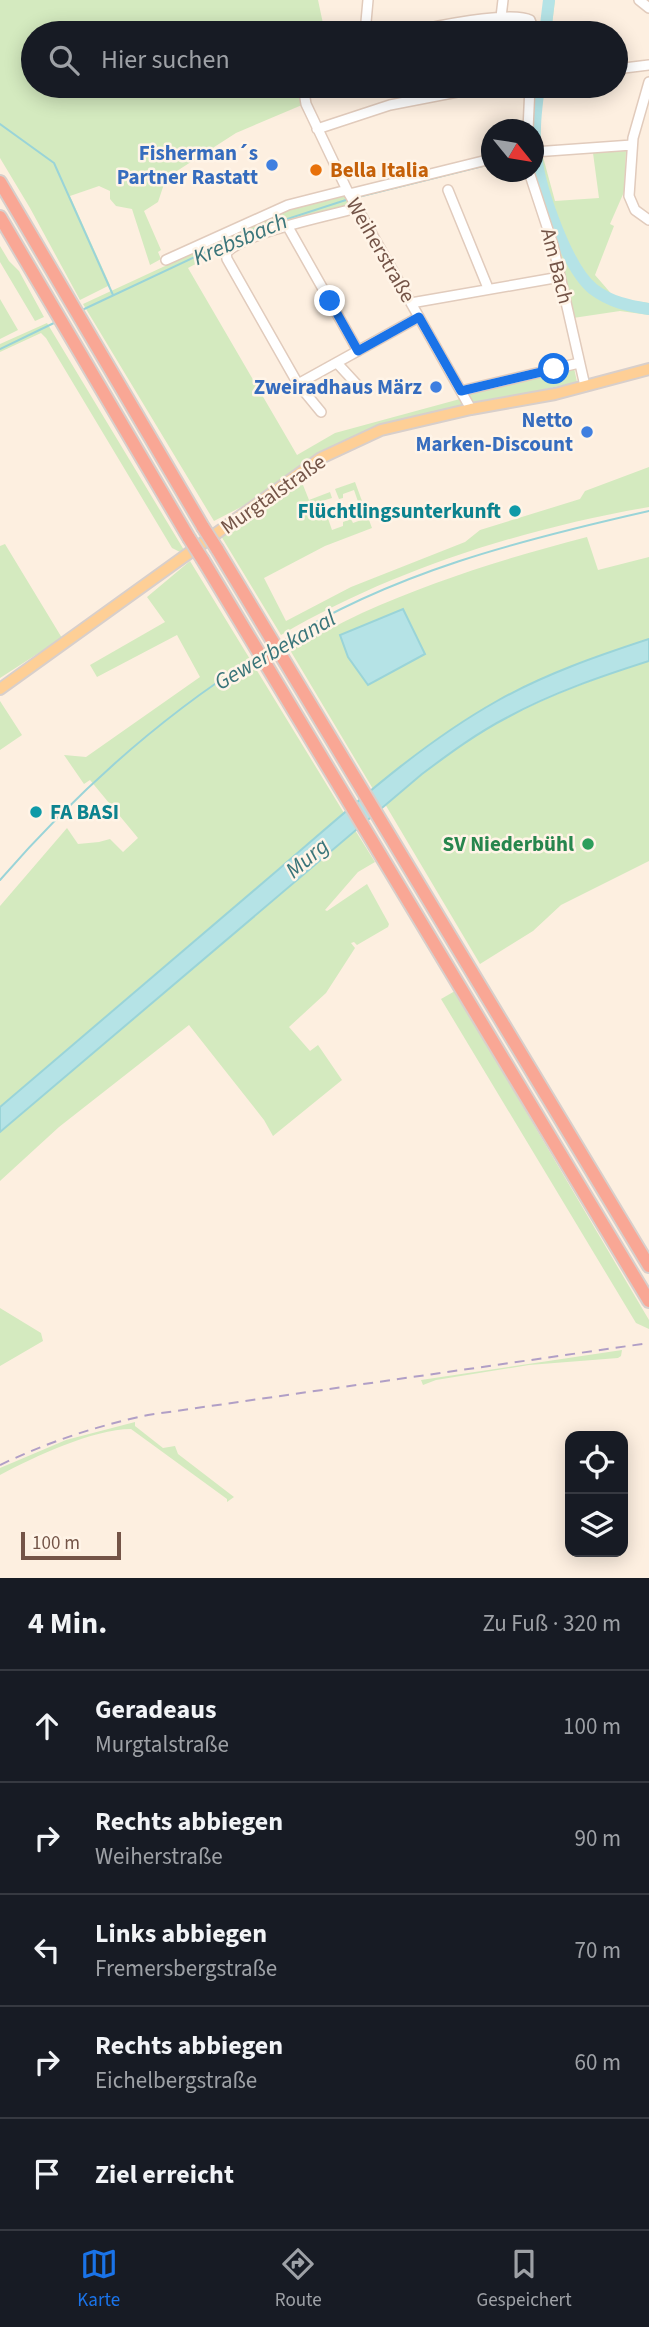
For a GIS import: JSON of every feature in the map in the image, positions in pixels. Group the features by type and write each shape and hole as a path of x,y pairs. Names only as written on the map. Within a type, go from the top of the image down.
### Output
{"highway":[{"path":"0,182 216,549 649,1266"},
{"path":"0,217 202,560 649,1301"}],"main road":[{"name":"Murgtalstraße","path":"0,689 321,458 381,430 585,386 649,369"}],"street":[{"path":"366,21 368,0"},
{"path":"501,17 503,0"},
{"path":"639,0 649,8"},
{"path":"474,21 501,17 527,17 532,21"},
{"path":"628,68 649,65"},
{"path":"649,82 632,145 630,203 649,220"},
{"name":"Weiherstraße","path":"305,98 317,129 352,198 471,409"},
{"path":"317,129 390,105 426,98"},
{"path":"528,119 529,98"},
{"path":"544,151 632,145"},
{"path":"321,412 298,384 226,256 228,250 352,198 481,162"},
{"name":"Am Bach","path":"532,182 547,224 579,363"},
{"path":"448,190 488,288"},
{"path":"166,261 288,205 352,198"},
{"path":"288,227 358,351"},
{"path":"411,303 560,277"},
{"path":"298,384 419,317"},
{"path":"337,363 361,388 368,390"},
{"path":"461,391 579,363 585,386"}],"green space":[{"path":"0,0 318,0 322,21 21,21 21,98 300,98 302,105 236,133 166,178 158,202 144,211 161,250 158,252 161,259 150,265 132,209 116,206 110,199 110,191 99,186 70,196 110,285 80,300 0,158"},
{"path":"544,0 555,0 552,21 541,21"},
{"path":"533,98 543,98 541,119 534,119"},
{"path":"626,151 624,192 610,224 614,226 595,275 615,298 649,303 649,307 622,302 592,286 569,254 553,214 544,181 544,161 555,201 599,198 593,153"},
{"path":"536,182 540,182 559,244 581,281 597,296 617,306 649,312 649,315 620,311 573,318"},
{"path":"345,196 350,205 252,234 188,268 297,455 335,433 460,399 464,405 326,451 243,506 214,521 83,304 273,216 301,206"},
{"path":"0,246 19,271 44,317 35,321 0,262"},
{"path":"0,299 18,330 0,339"},
{"path":"47,323 184,550 180,552 172,548 46,338 41,333 0,352 0,344"},
{"path":"574,368 577,382 479,404 468,396 469,393"},
{"path":"649,467 649,507 554,527 459,555 367,591 281,635 221,536 289,488 303,485 309,500 330,492 332,498 322,501 332,530 351,519 353,523 364,519 354,490 343,494 343,498 339,499 335,489 355,482 372,528 325,546 264,578 286,621 351,587 465,542 480,530 580,499 585,491"},
{"path":"587,537 598,570 649,557 649,639 570,667 504,697 446,734 373,789 290,650 362,613 417,590 501,561"},
{"path":"5,544 62,638 0,678 0,546"},
{"path":"190,561 344,813 0,1107 0,906 67,828 78,844 110,839 123,852 138,838 90,780 84,784 64,755 86,757 200,677 177,635 97,677 90,665 165,622 147,597"},
{"path":"649,661 649,861 561,905 533,931 480,964 385,804 449,753 513,714 557,694"},
{"path":"0,701 22,735 0,750"},
{"path":"355,830 375,862 358,872 325,910 367,884 389,924 388,927 357,945 351,943 355,948 326,993 289,1027 310,1051 318,1045 342,1080 273,1136 264,1120 189,1025 59,1127 0,1181 0,1132"},
{"path":"455,991 649,1320 649,1329 636,1323 441,999"},
{"path":"0,1308 41,1333 43,1341 0,1366"},
{"path":"622,1350 618,1358 529,1365 436,1380 423,1385 421,1380"},
{"path":"135,1422 135,1426 163,1448 175,1446 178,1454 234,1497 227,1502 227,1499 131,1429 82,1439 0,1475 0,1468 66,1440"}],"water":[{"path":"403,609 425,654 368,685 348,657 340,635"},
{"name":"Murg","path":"649,639 649,661 577,686 525,708 453,751 422,774 0,1132 0,1107 411,758 467,719 515,691 572,666"}],"waterway":[{"path":"546,21 549,0"},
{"path":"538,98 536,156 549,207 565,247 583,279 593,289 620,303 649,309"},
{"path":"0,124 54,163 113,295"},
{"name":"Krebsbach","path":"354,198 481,166"},
{"name":"Krebsbach","path":"80,311 250,231 349,199"},
{"name":"Krebsbach","path":"0,349 56,322"},
{"name":"Gewerbekanal","path":"280,643 367,596 459,561 553,534 649,511"},
{"name":"Gewerbekanal","path":"0,880 88,788 151,732 254,658"}],"railway":[{"path":"0,1465 72,1436 148,1415 649,1343"}],"place":[{"name":"Fisherman´s Partner Rastatt","path":"272,165"},
{"name":"Bella Italia","path":"316,170"},
{"name":"Zweiradhaus März","path":"436,387"},
{"name":"Netto Marken-Discount","path":"587,432"},
{"name":"Flüchtlingsunterkunft","path":"515,511"},
{"name":"FA BASI","path":"36,812"},
{"name":"SV Niederbühl","path":"588,844"}],"route":[{"path":"330,301 358,351 419,317 461,391 554,369"}]}
